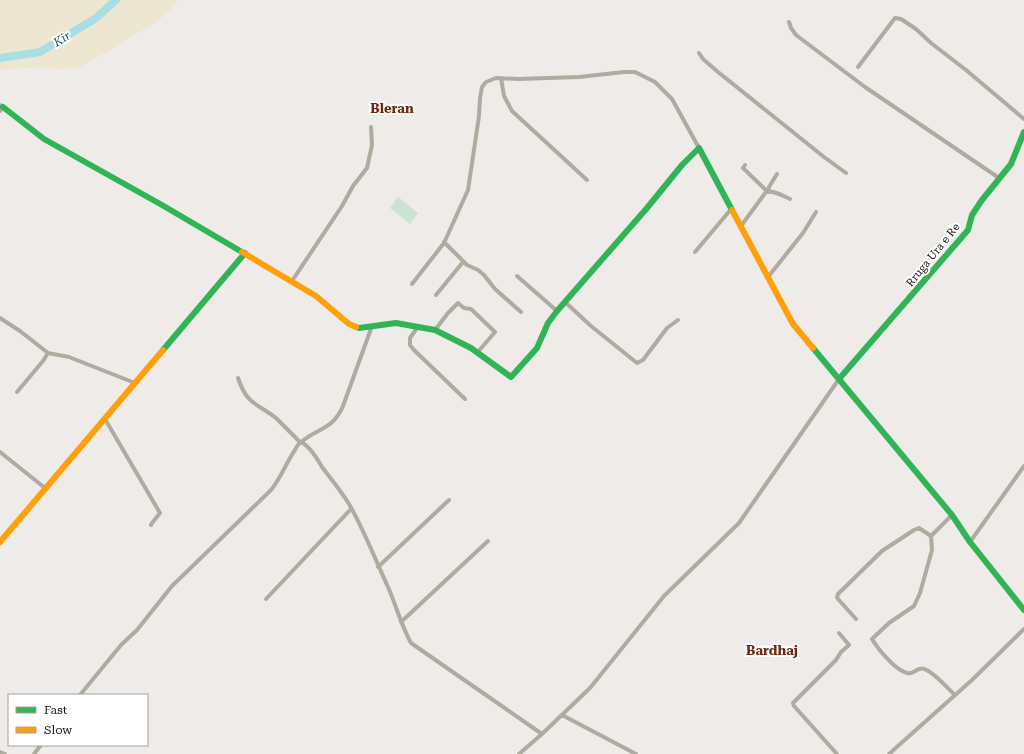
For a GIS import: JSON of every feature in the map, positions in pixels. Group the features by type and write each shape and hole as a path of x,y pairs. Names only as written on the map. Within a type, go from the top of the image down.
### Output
{"street":[{"path":"858,67 895,18 901,19 916,29 1024,119"},
{"path":"789,22 796,35 865,87 999,178"},
{"path":"699,53 703,59 718,72 846,173"},
{"path":"412,284 444,242 468,190 479,116 480,98 482,87 486,82 496,78 518,79 579,77 624,72 635,72 655,82 672,99 794,324 880,430 952,515 970,542 1024,610"},
{"path":"501,78 504,96 512,111 587,180"},
{"path":"1,108 44,138 292,281 316,296 349,324 359,328 396,323 417,328 435,330 450,336 477,353 507,376 512,377 537,348 548,324 557,311 647,208 682,165 699,148"},
{"path":"292,281 342,206 352,186 367,168 372,145 371,127"},
{"name":"Rruga Ura e Re","path":"839,378 893,318 968,230 972,214 985,194 1011,164 1024,132"},
{"path":"745,165 743,168 768,192 773,192 790,200"},
{"path":"741,226 768,192 769,187 777,174"},
{"path":"695,252 732,208"},
{"path":"768,277 803,234 816,212"},
{"path":"444,242 467,266 481,273 495,289 521,312"},
{"path":"0,542 245,253"},
{"path":"436,295 463,262"},
{"path":"517,276 557,311"},
{"path":"565,302 591,326 637,362 642,360 667,328 678,320"},
{"path":"435,330 458,303 464,308 469,308 484,320 495,332 477,353"},
{"path":"0,318 20,331 48,353 69,357 135,382"},
{"path":"81,694 172,586 271,490 277,483 300,442 334,422 339,415 355,377 372,326"},
{"path":"417,328 410,338 410,345 465,399"},
{"path":"17,392 48,353"},
{"path":"238,378 245,395 255,405 274,417 300,442 304,443 351,509 367,541 411,643 542,734"},
{"path":"519,754 590,688 664,596 739,523 839,378"},
{"path":"105,419 160,513 151,525"},
{"path":"0,452 45,488"},
{"path":"970,542 1024,466"},
{"path":"378,567 449,500"},
{"path":"266,599 351,509"},
{"path":"952,515 931,536 932,550 920,593 914,606 889,623 872,638 886,658 897,667 907,673 912,673 919,668 926,669 955,695"},
{"path":"856,619 838,599 838,594 882,551 901,538 919,528 931,536"},
{"path":"401,622 488,541"},
{"path":"889,754 955,695 1024,629"},
{"path":"837,754 794,706 793,703 847,647 848,645 839,634"},
{"path":"562,715 636,754"},
{"path":"34,754 40,746"},
{"path":"0,752 5,754"}],"green space":[{"path":"398,197 418,213 410,224 390,208"}],"sand":[{"path":"0,0 178,0 166,14 156,22 78,68 29,68 0,70"}],"waterway":[{"name":"Kir","path":"0,58 40,52 96,18 116,0"}],"traffic: fast":[{"path":"3,107 44,139 242,252"},
{"path":"839,379 968,230 972,215 1011,164 1024,132"},
{"path":"356,327 359,328 396,323 435,330 471,348 511,377 537,348 548,323 557,311 647,208 682,165 699,148 732,210"},
{"path":"163,350 245,253"},
{"path":"813,348 952,515 970,542 1024,610"}],"traffic: slow":[{"path":"732,210 793,324 813,348"},
{"path":"242,252 316,296 349,324 356,327"},
{"path":"0,542 163,350"}],"district":[{"name":"Bleran","path":"392,108"},
{"name":"Bardhaj","path":"772,650"}]}
